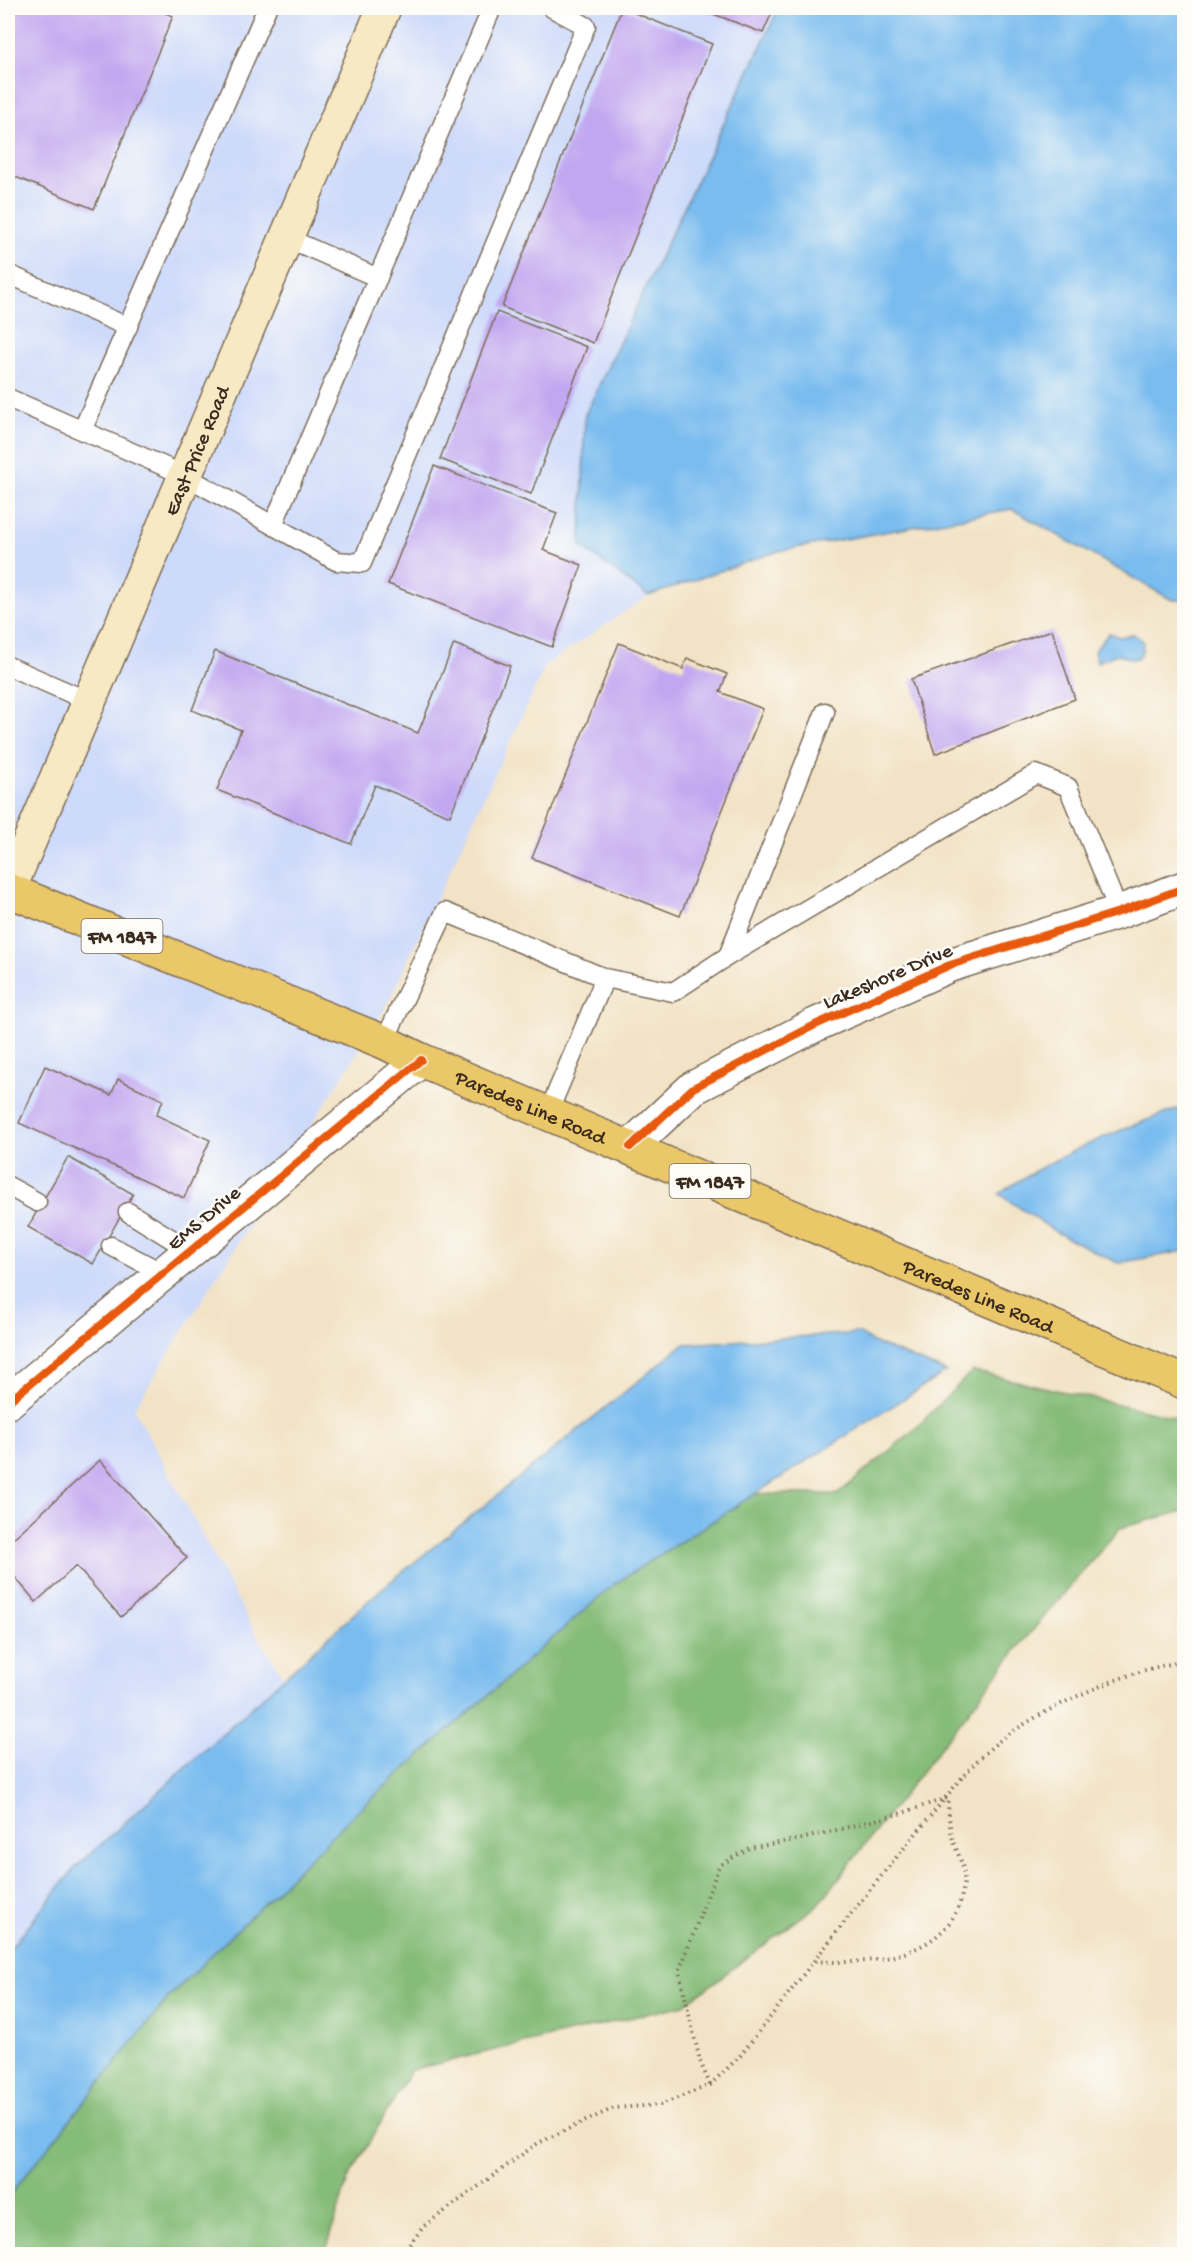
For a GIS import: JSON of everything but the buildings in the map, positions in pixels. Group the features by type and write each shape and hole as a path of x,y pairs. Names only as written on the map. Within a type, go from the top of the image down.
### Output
{"main road":[{"name":"East Price Road","path":"8,890 384,8"},
{"name":"Paredes Line Road","path":"8,890 384,1042 421,1060 1185,1382"}],"street":[{"name":"Lakeshore Drive","path":"630,1147 693,1088 815,1025 950,965 1119,912 1185,888"},
{"name":"EMS Drive","path":"8,1402 421,1060"}],"lane":[{"path":"82,431 267,8"},
{"path":"273,525 492,8"},
{"path":"8,398 184,475 336,561 362,563 586,26 552,8"},
{"path":"285,237 378,278"},
{"path":"8,274 128,327"},
{"path":"8,666 88,701"},
{"path":"728,956 825,712"},
{"path":"384,1042 445,912 605,978 673,992 728,956 1036,774 1068,787 1119,912"},
{"path":"548,1113 605,978"},
{"path":"8,1186 37,1202"},
{"path":"128,1212 191,1251"},
{"path":"111,1245 163,1273"}],"path":[{"path":"402,2254 424,2226 538,2144 614,2108 660,2105 710,2085 740,2056 946,1798 997,1743 1051,1710 1122,1678 1169,1664 1185,1662"},
{"path":"815,1961 853,1963 909,1954 932,1942 958,1909 964,1883 964,1864 954,1842 946,1798"},
{"path":"710,2085 700,2061 679,1971 719,1866 749,1848 801,1839 899,1814 946,1798"}],"shaded area":[{"path":"8,8 779,8 585,415 581,546 648,596 546,665 387,1005 134,1409 255,1632 284,1677 74,1869 8,1951"}],"green space":[{"path":"972,1371 1184,1419 1184,1511 1120,1528 1020,1645 819,1904 684,2005 411,2070 348,2179 325,2254 8,2254 8,2197 168,1998 355,1813 614,1584 755,1494 838,1494 915,1429"}],"water":[{"path":"779,8 1184,8 1184,600 1172,600 1012,509 779,551 648,596 581,546 585,415"},
{"path":"1109,633 1120,637 1134,634 1143,641 1142,652 1138,658 1132,659 1117,654 1097,662 1094,651"},
{"path":"1184,1107 1184,1251 1118,1263 1056,1232 999,1194 1042,1167 1088,1144"},
{"path":"859,1333 872,1342 946,1372 614,1584 355,1813 168,1998 8,2197 8,1951 74,1869 379,1591 684,1344"}],"cycle path":[{"path":"630,1147 693,1088 815,1025 950,965 1119,912 1184,888"},
{"path":"8,1402 421,1060"}]}
